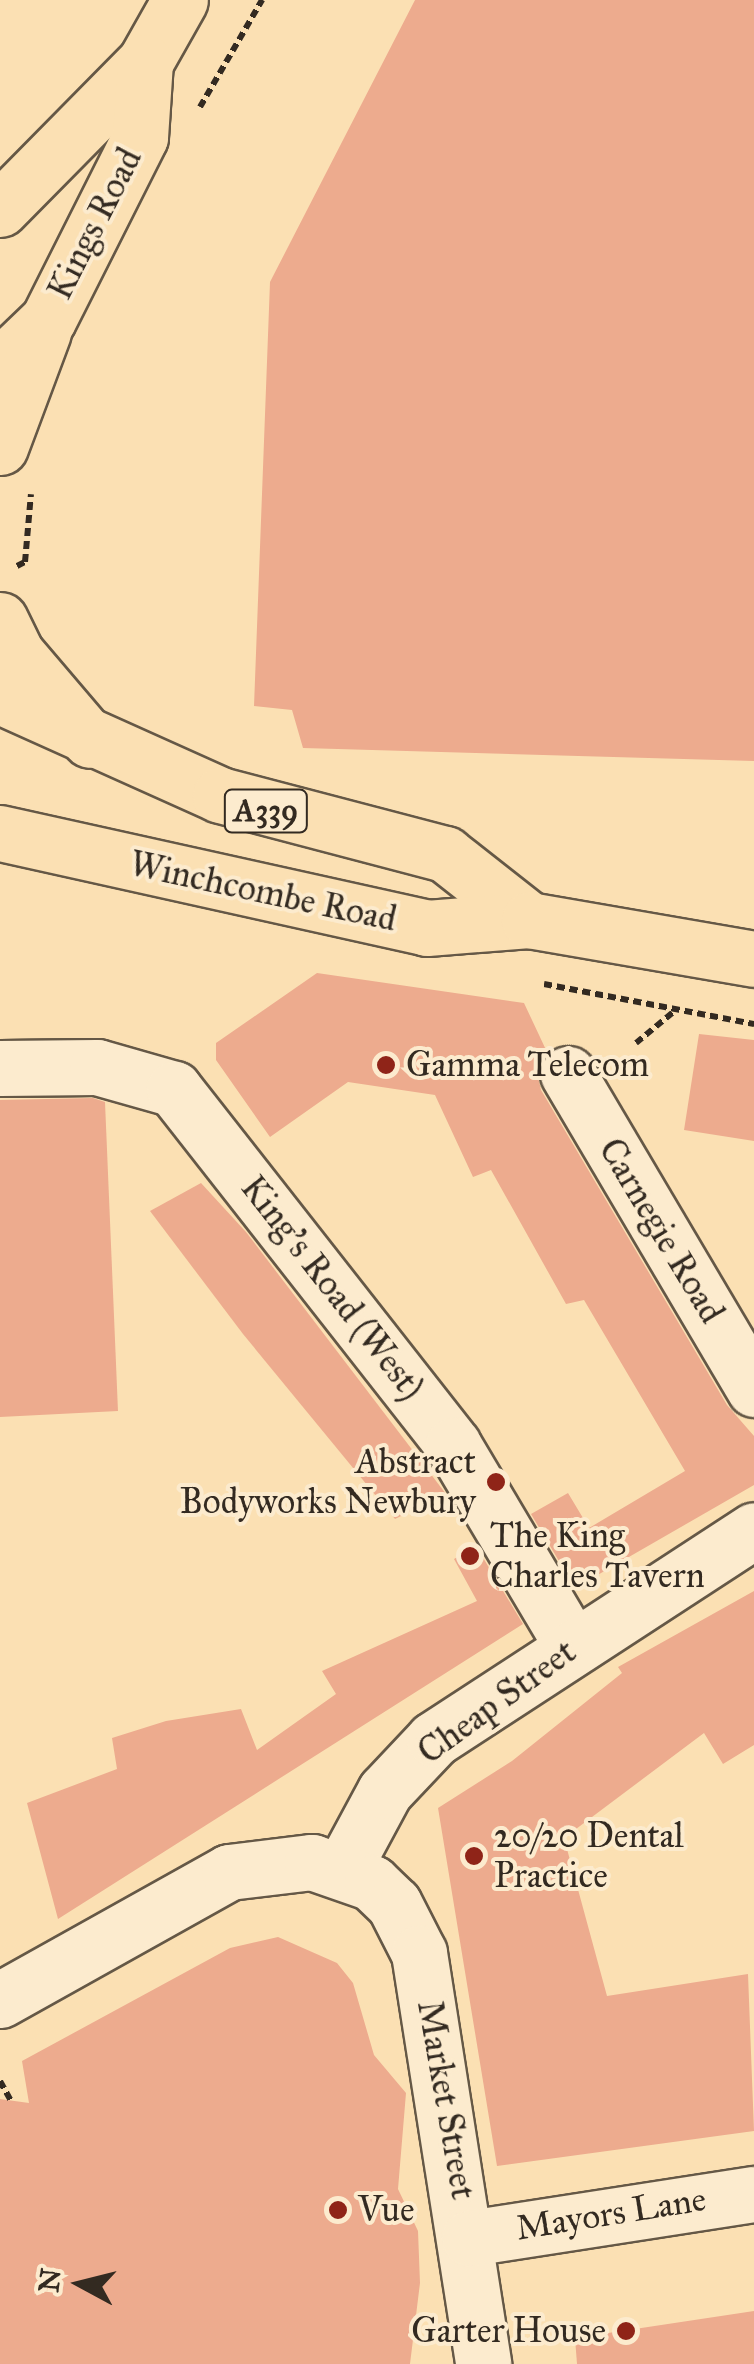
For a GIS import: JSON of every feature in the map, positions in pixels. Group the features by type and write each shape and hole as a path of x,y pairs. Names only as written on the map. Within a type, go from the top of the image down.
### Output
{"main road":[{"name":"Kings Road","path":"0,209 145,62 180,0"},
{"name":"Kings Road","path":"0,366 48,320 140,138 145,62"},
{"path":"0,447 48,320"},
{"path":"0,620 16,652 90,740"},
{"name":"Winchcombe Road","path":"0,696 90,740 283,817 445,854 529,920"},
{"name":"Winchcombe Road","path":"0,834 426,928 529,920 754,959"}],"street":[{"name":"King's Road (West)","path":"0,1068 98,1067 174,1089 452,1445 573,1646"},
{"name":"Carnegie Road","path":"568,1074 754,1389"},
{"name":"Cheap Street","path":"344,1867 385,1791 434,1739 754,1530"},
{"path":"0,2000 229,1872 288,1862 344,1867"},
{"name":"Market Street","path":"344,1867 394,1904 419,1953 469,2238 483,2364"},
{"name":"Mayors Lane","path":"469,2238 754,2194"}],"path":[{"path":"636,1044 676,1010"},
{"path":"0,2080 12,2101"}],"building":[{"path":"415,0 754,0 754,761 303,748 292,710 254,706 270,282"},
{"path":"317,973 524,1003 547,1052 537,1073 541,1090 727,1405 754,1436 754,1485 575,1588 531,1514 568,1493 589,1528 685,1471 584,1300 566,1304 491,1170 473,1177 435,1095 348,1082 270,1137 216,1060 216,1043"},
{"path":"699,1034 754,1040 754,1141 684,1130"},
{"path":"93,1098 105,1102 118,1411 0,1417 0,1100"},
{"path":"201,1183 246,1232 446,1494 395,1519 243,1334 150,1211"},
{"path":"476,1546 523,1624 58,1919 27,1803 117,1769 112,1738 166,1721 241,1709 257,1750 336,1694 322,1671 477,1601 454,1559"},
{"path":"754,1591 754,1745 723,1764 704,1733 564,1838 607,1996 748,1974 754,2131 497,2166 438,1808 512,1761 622,1673 618,1667"},
{"path":"278,1937 337,1963 353,1983 374,2055 406,2093 398,2189 418,2231 420,2283 410,2364 0,2364 0,2099 29,2103 22,2061 230,1948"},
{"path":"754,2311 754,2364 577,2364 575,2338"}],"place":[{"name":"Gamma Telecom","path":"386,1065"},
{"name":"Abstract Bodyworks Newbury","path":"496,1482"},
{"name":"The King Charles Tavern","path":"470,1556"},
{"name":"20/20 Dental Practice","path":"474,1856"},
{"name":"Vue","path":"338,2210"},
{"name":"Garter House","path":"626,2331"}]}
